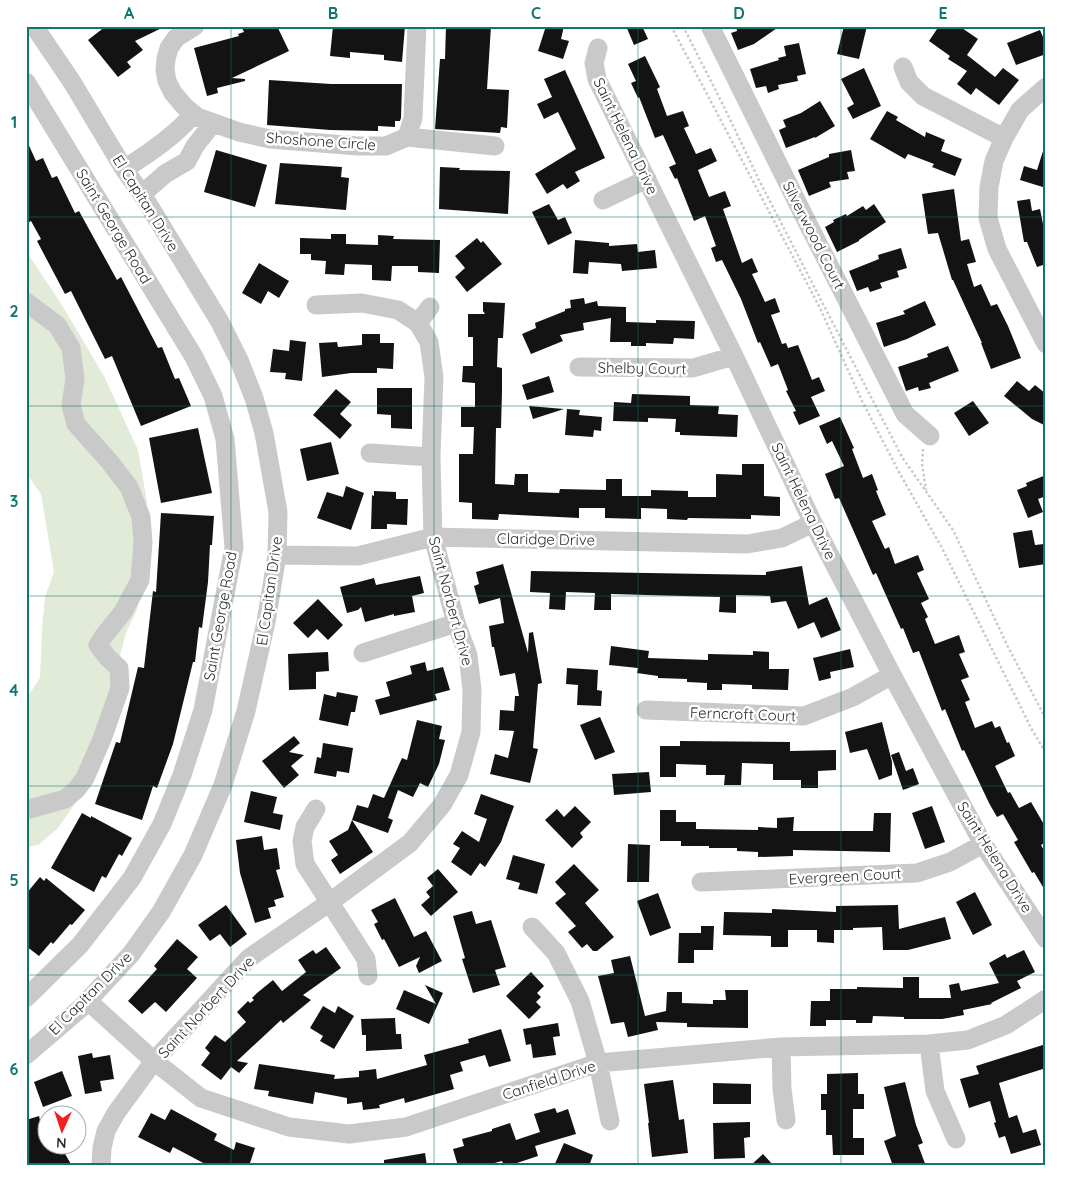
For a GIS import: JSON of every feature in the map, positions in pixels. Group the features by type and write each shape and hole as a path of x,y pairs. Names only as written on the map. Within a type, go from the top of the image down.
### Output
{"street":[{"name":"El Capitan Drive","path":"26,1055 87,1000 131,954 161,912 193,855 223,786 237,745 257,668 276,555 278,512 264,433 254,398 239,360 220,322 72,82 34,26"},
{"name":"Shoshone Circle","path":"195,26 176,38 168,54 165,70 167,82 173,93 194,114 239,132 270,139 358,146 386,146 407,137"},
{"path":"417,26 413,118 407,137 495,146"},
{"name":"Silverwood Court","path":"710,26 905,414 930,436"},
{"name":"Saint Helena Drive","path":"598,48 594,63 597,80 734,356 813,522 892,675 983,844 1046,938"},
{"path":"903,68 909,82 923,96 1004,138"},
{"name":"Saint George Road","path":"26,82 194,357 212,396 225,439 234,547 203,710 182,775 162,824 132,878 80,945 26,998"},
{"path":"1046,87 1020,110 1004,138 994,161 989,187 988,218 997,249 1046,344"},
{"path":"124,169 152,152 178,131 194,114"},
{"path":"142,194 165,174 187,160 213,123"},
{"path":"603,200 647,179"},
{"path":"26,302 57,325 71,348 75,379 72,405 76,424 129,487 141,517 143,542 140,580 123,612 98,645 119,668 120,688 102,739 85,778 76,790 65,799 26,810"},
{"path":"316,305 362,303 398,310 418,323 430,307"},
{"name":"Saint Norbert Drive","path":"101,1166 102,1148 97,1130 116,1112 154,1061 249,958 330,902 410,843 442,805 459,775 471,732 472,690 468,655 456,623 433,537 431,457 434,377 429,342 418,323"},
{"name":"Shelby Court","path":"579,367 693,368 734,356"},
{"path":"370,453 431,457"},
{"name":"Claridge Drive","path":"276,555 358,556 433,537 747,544 782,538 813,522"},
{"path":"363,653 456,623"},
{"name":"Ferncroft Court","path":"646,710 804,716 853,697 892,675"},
{"path":"316,809 305,826 302,841 305,864 366,960 368,976"},
{"name":"Evergreen Court","path":"701,882 917,873 950,862 983,844"},
{"path":"532,927 556,953 580,1002 598,1063 610,1120"},
{"name":"Canfield Drive","path":"87,1000 154,1061 200,1098 289,1127 349,1134 406,1127 598,1063 781,1047 929,1044 968,1040 1006,1025 1046,999"},
{"path":"929,1044 935,1091 956,1139"},
{"path":"781,1047 782,1089 786,1120"}],"path":[{"path":"671,26 820,308 862,401 900,474 942,548 1031,728 1046,754"},
{"path":"682,26 902,457 953,530 1008,647 1046,720"},
{"path":"926,490 923,450 930,436"}],"green space":[{"path":"26,251 60,302 104,376 138,450 147,502 144,572 137,610 126,633 120,655 123,663 79,798 58,828 38,845 26,847 26,699 40,678 45,597 54,572 41,494 26,473"}],"building":[{"path":"106,26 166,26 135,41 143,50 127,62 131,67 118,77 88,40"},
{"path":"241,26 277,26 289,51 232,78 245,79 245,81 217,88 218,93 207,96 194,48 239,36 238,34 244,32"},
{"path":"333,26 405,26 402,62 384,60 384,55 350,52 350,58 330,56"},
{"path":"446,26 491,26 487,89 509,90 507,128 501,127 500,133 435,129 440,59 445,59"},
{"path":"546,26 564,26 561,39 569,41 563,59 538,51"},
{"path":"626,26 642,26 648,39 634,45"},
{"path":"736,26 780,26 754,44 738,50 731,33 737,31"},
{"path":"844,26 867,26 859,59 837,54"},
{"path":"939,26 959,26 978,39 967,55 995,77 1003,68 1019,80 999,105 976,88 971,95 957,84 967,71 948,59 950,56 929,41"},
{"path":"1040,30 1046,44 1046,54 1016,65 1007,43"},
{"path":"799,43 806,74 797,76 798,81 778,85 779,89 768,93 766,86 756,88 750,69 779,60 778,58 786,56 784,46"},
{"path":"645,56 660,87 657,89 667,116 683,111 689,126 684,128 696,154 711,148 717,161 698,170 709,197 725,191 731,206 723,209 742,263 752,258 758,272 752,274 765,302 775,298 780,312 771,315 782,344 786,343 788,348 798,345 812,380 819,377 825,391 811,397 820,416 799,425 793,412 796,411 786,391 788,390 778,364 771,367 760,342 758,343 741,299 722,260 716,262 711,248 716,246 705,216 694,221 677,178 675,179 669,167 676,164 663,135 655,138 639,97 631,83 636,81 628,64"},
{"path":"864,68 881,106 853,119 847,108 854,104 841,79"},
{"path":"565,70 605,158 575,172 580,181 567,189 563,184 547,194 535,174 576,149 558,112 544,119 537,104 552,97 544,79"},
{"path":"269,80 331,84 402,84 401,118 400,121 395,121 395,127 378,126 378,131 330,130 267,125"},
{"path":"820,101 835,126 815,138 786,148 779,130 786,127 783,120 801,113"},
{"path":"887,111 898,117 896,120 925,137 926,132 945,140 941,151 962,159 955,176 932,167 934,164 908,154 905,159 870,139"},
{"path":"26,139 36,161 43,158 52,178 57,176 75,213 79,211 117,280 121,277 158,348 162,347 175,379 179,378 191,406 141,426 112,356 105,359 71,291 65,294 37,241 41,239 31,221 26,224"},
{"path":"1044,148 1046,148 1046,188 1020,180 1024,166 1037,170"},
{"path":"216,150 267,165 255,207 204,192"},
{"path":"851,150 855,171 847,172 849,179 829,182 831,187 809,196 798,170 829,157 829,154"},
{"path":"280,163 342,167 341,177 349,178 346,210 275,204"},
{"path":"440,167 460,168 459,170 510,171 508,214 439,209"},
{"path":"954,189 961,241 969,239 976,262 967,264 974,287 981,284 991,306 997,304 1021,358 991,369 982,343 952,280 938,233 928,234 922,194"},
{"path":"1030,199 1032,211 1040,209 1046,239 1046,264 1037,267 1027,242 1024,242 1017,201"},
{"path":"549,204 558,220 565,217 572,233 548,245 532,212"},
{"path":"874,204 886,222 859,241 837,252 825,227 834,222 833,220 846,214 847,216 863,206 866,210"},
{"path":"331,234 346,234 346,244 378,245 378,235 394,236 393,239 440,240 439,273 418,272 418,266 392,266 391,281 372,280 372,265 345,264 344,275 325,274 326,261 311,260 311,254 300,254 300,238 331,239"},
{"path":"477,238 481,243 483,241 502,264 467,292 455,277 465,268 455,256"},
{"path":"575,240 609,243 609,246 637,244 638,252 655,250 657,268 622,271 621,264 589,262 588,274 573,273"},
{"path":"901,248 907,268 897,271 899,277 880,283 882,288 870,292 868,287 857,291 849,271 879,259 878,255"},
{"path":"259,263 289,281 279,298 268,291 261,304 242,293"},
{"path":"584,298 585,304 597,301 598,306 626,307 626,322 656,323 656,320 695,321 694,339 674,338 673,344 646,343 646,346 631,346 631,342 610,342 611,318 583,323 584,330 560,335 563,341 531,354 522,334 536,328 535,323 571,308 570,300"},
{"path":"925,301 936,325 907,339 884,347 876,323 905,314 903,311"},
{"path":"483,302 505,303 503,338 498,338 497,367 502,368 502,391 501,428 496,428 495,484 514,485 515,474 528,474 528,492 559,493 560,489 606,490 606,479 622,479 622,496 651,496 651,490 688,491 688,497 716,497 716,474 742,475 742,464 764,464 764,496 780,497 780,516 751,515 751,519 667,519 667,509 641,508 641,519 605,518 605,508 579,508 579,518 499,514 498,520 472,519 472,503 459,502 459,454 473,454 474,427 461,427 461,407 475,407 475,383 462,382 463,366 473,366 473,337 468,337 468,314 485,314"},
{"path":"362,334 380,334 380,343 394,343 393,369 377,368 377,373 351,373 322,377 319,343 337,342 338,347 362,345"},
{"path":"290,340 306,342 302,381 285,379 286,373 270,372 273,349 289,351"},
{"path":"948,346 959,371 929,383 931,388 919,391 918,387 906,391 898,367 928,357 927,354"},
{"path":"549,376 554,392 527,400 522,385"},
{"path":"1017,381 1029,391 1035,385 1046,394 1046,426 1032,419 1004,396"},
{"path":"377,388 412,388 412,429 391,428 391,415 377,414"},
{"path":"336,389 351,402 340,414 352,425 340,439 313,415"},
{"path":"632,394 690,396 690,405 719,406 718,414 738,415 737,437 680,435 680,432 675,432 676,419 648,418 648,422 613,421 614,402 631,403"},
{"path":"973,401 989,423 969,436 954,413"},
{"path":"529,406 564,409 533,419"},
{"path":"567,409 580,410 579,415 602,417 601,431 594,430 593,437 565,435"},
{"path":"840,417 854,448 852,449 863,478 872,474 878,490 876,491 886,515 872,521 885,549 889,547 895,564 918,555 924,570 917,573 929,599 921,603 928,617 925,619 935,644 959,635 965,652 959,654 969,677 961,680 970,700 965,702 975,728 992,721 995,728 1000,726 1007,743 1009,742 1015,756 995,766 1008,793 1010,792 1019,808 1031,802 1046,828 1046,842 1041,845 1046,854 1046,892 1034,872 1032,873 1014,842 1018,840 1003,814 997,817 989,803 964,750 962,751 945,709 942,711 919,651 913,653 876,573 873,575 839,498 835,499 825,474 844,466 832,441 827,444 819,426"},
{"path":"198,428 212,493 161,503 149,438"},
{"path":"331,442 339,474 307,481 300,449"},
{"path":"1046,475 1046,496 1038,499 1043,512 1028,518 1017,490 1027,486 1026,483"},
{"path":"346,486 364,493 351,530 317,518 327,492 343,497"},
{"path":"374,491 396,492 396,499 408,499 407,525 387,524 387,529 371,529 372,495 374,496"},
{"path":"161,513 214,516 208,582 202,628 199,627 195,662 193,662 173,744 157,788 153,786 142,820 95,804 116,742 120,743 138,667 144,668 153,591 156,592"},
{"path":"1032,530 1035,545 1044,544 1046,564 1019,568 1013,533"},
{"path":"503,564 528,653 529,633 533,632 542,683 538,684 533,748 538,749 530,783 490,774 495,754 508,758 514,731 499,730 500,710 514,711 515,696 519,696 515,673 500,676 494,647 492,647 489,626 504,623 500,598 479,604 474,586 479,584 476,572"},
{"path":"802,566 809,605 827,597 841,630 821,638 814,622 798,629 786,601 771,603 770,596 736,595 736,613 719,612 720,597 611,594 611,610 594,610 595,593 566,592 565,610 549,609 550,593 530,592 531,571 766,575 766,572"},
{"path":"420,576 424,593 412,596 415,612 394,616 394,614 365,622 361,607 358,610 347,613 340,587 374,578 376,585"},
{"path":"318,599 343,625 328,640 317,629 308,638 293,623"},
{"path":"611,646 649,651 648,658 708,660 708,654 753,655 753,651 769,652 769,669 789,669 788,690 752,689 752,685 722,684 722,690 707,690 707,683 687,682 687,679 658,678 658,676 637,673 638,668 609,665"},
{"path":"850,649 854,667 830,672 831,678 819,681 813,658"},
{"path":"328,652 329,671 316,672 316,689 289,690 288,654"},
{"path":"425,662 427,671 443,667 450,690 435,694 437,700 380,715 375,700 390,696 386,682 412,674 410,666"},
{"path":"567,668 598,670 597,690 602,691 601,706 577,705 578,685 566,684"},
{"path":"337,692 358,696 355,712 351,712 348,726 319,720 324,694 336,697"},
{"path":"600,717 615,752 595,760 580,725"},
{"path":"417,720 442,726 439,739 445,740 439,764 428,787 420,783 413,797 398,790 388,818 393,820 388,833 352,820 357,805 368,808 373,794 384,798 402,758 407,760"},
{"path":"882,722 892,762 892,775 879,780 867,749 850,753 845,732"},
{"path":"294,736 300,743 289,752 304,755 291,766 299,775 284,788 262,761"},
{"path":"680,741 790,742 790,751 836,750 836,770 818,771 818,788 801,788 801,780 773,780 773,764 742,763 741,785 724,785 725,775 706,775 706,765 676,764 676,777 660,777 660,746 680,746"},
{"path":"323,743 353,748 349,773 337,771 336,777 314,773 317,757 321,758"},
{"path":"899,752 906,771 913,768 919,784 903,790 891,755"},
{"path":"649,772 651,792 614,795 612,774"},
{"path":"251,791 277,797 273,813 283,815 280,830 244,822"},
{"path":"481,794 514,806 501,842 485,867 480,863 471,876 451,862 460,848 453,844 462,831 479,842 487,819 474,814"},
{"path":"575,806 591,822 580,833 583,837 572,848 545,820 557,809 564,817"},
{"path":"932,806 945,842 925,849 912,813"},
{"path":"660,810 676,810 676,822 696,822 696,829 758,830 758,827 777,828 777,818 794,817 793,831 873,831 874,813 891,813 890,852 793,850 793,856 758,857 758,852 737,851 737,848 681,846 681,841 660,841"},
{"path":"82,813 132,838 122,856 119,854 106,878 102,876 94,892 51,868"},
{"path":"352,820 373,852 340,874 331,860 338,855 329,841 348,830"},
{"path":"262,836 264,850 277,848 280,869 276,870 284,897 274,900 276,906 268,908 271,918 255,923 240,873 236,840"},
{"path":"628,844 650,845 649,882 627,882"},
{"path":"513,855 545,864 537,894 518,889 520,883 506,879"},
{"path":"574,864 599,890 585,903 614,937 597,951 593,951 587,944 582,948 568,932 576,926 555,903 566,894 555,882"},
{"path":"438,869 458,892 431,916 421,905 430,897 426,892 433,886 427,878"},
{"path":"40,877 44,881 46,878 85,910 39,956 26,946 26,894"},
{"path":"975,892 992,925 973,935 956,902"},
{"path":"658,893 671,928 650,936 637,901"},
{"path":"395,898 414,937 426,931 442,961 419,973 416,966 420,957 399,967 374,924 378,922 371,910"},
{"path":"226,905 247,934 230,947 220,934 210,941 198,925"},
{"path":"898,905 899,929 945,917 951,939 908,950 883,950 882,927 834,930 834,943 817,942 817,930 788,930 788,947 771,947 771,936 723,935 724,912 772,913 772,909 836,912 836,906"},
{"path":"472,911 476,924 491,920 506,967 495,970 500,985 473,993 462,959 465,958 453,916"},
{"path":"701,926 714,926 713,950 694,950 694,963 678,963 679,933 701,933"},
{"path":"177,939 198,957 187,969 197,978 166,1012 155,1002 142,1014 128,1001 157,969 154,966"},
{"path":"326,947 341,968 303,995 311,1000 283,1023 281,1020 237,1061 248,1063 239,1073 231,1067 221,1080 201,1065 210,1053 205,1048 215,1035 225,1042 246,1022 237,1012 248,1001 250,1003 254,1000 252,998 273,980 282,991 306,972 298,960 313,950 316,954"},
{"path":"1024,950 1035,972 1017,981 1021,988 992,1004 963,1010 964,1015 942,1019 904,1019 904,1017 873,1016 872,1023 856,1023 856,1020 826,1020 826,1026 810,1026 811,1001 830,1001 830,989 857,989 857,987 903,988 903,977 919,977 919,998 951,998 949,985 959,983 961,991 999,983 989,963 1005,954 1007,958"},
{"path":"630,956 645,1016 666,1011 667,992 682,992 682,1003 713,1004 713,1000 726,1000 725,990 748,990 748,1028 687,1027 687,1023 656,1022 658,1030 628,1037 624,1022 611,1024 598,976 614,973 611,960"},
{"path":"531,972 544,986 537,993 541,997 536,1002 541,1007 529,1019 506,996"},
{"path":"425,985 443,993 429,1024 396,1009 404,990 436,1004"},
{"path":"323,1006 335,1013 338,1006 354,1016 334,1049 320,1041 323,1036 310,1028"},
{"path":"395,1018 396,1034 401,1034 402,1049 366,1051 366,1035 362,1035 361,1019"},
{"path":"558,1023 560,1036 553,1037 556,1055 533,1058 531,1044 526,1045 523,1029"},
{"path":"501,1029 511,1061 489,1067 485,1055 460,1062 463,1071 450,1075 454,1089 405,1103 404,1098 379,1105 380,1108 363,1110 362,1102 347,1104 347,1098 315,1092 313,1104 268,1096 269,1091 254,1089 259,1064 335,1075 334,1079 359,1077 359,1071 376,1069 377,1079 427,1065 424,1055 469,1043 468,1039"},
{"path":"1046,1044 1046,1068 999,1083 1009,1118 1017,1115 1023,1133 1036,1129 1041,1145 1011,1154 1005,1136 999,1138 990,1101 969,1108 960,1079 979,1074 976,1066"},
{"path":"92,1053 93,1058 110,1055 114,1079 100,1081 102,1091 85,1094 78,1056"},
{"path":"62,1071 72,1096 51,1104 42,1104 34,1082"},
{"path":"858,1073 858,1094 864,1094 864,1109 853,1109 853,1138 864,1138 864,1155 833,1155 832,1135 826,1135 826,1110 821,1110 821,1094 827,1094 827,1074"},
{"path":"673,1080 679,1120 684,1119 688,1153 652,1157 644,1084"},
{"path":"905,1082 916,1125 923,1143 918,1145 926,1166 893,1166 884,1141 896,1136 884,1087"},
{"path":"713,1083 751,1084 751,1104 713,1104"},
{"path":"555,1108 557,1113 568,1109 576,1134 535,1146 538,1156 508,1166 504,1166 502,1161 484,1166 458,1166 453,1149 464,1146 462,1139 492,1131 492,1129 510,1123 516,1140 540,1132 534,1114"},
{"path":"171,1109 217,1134 214,1140 234,1150 236,1142 255,1148 249,1166 209,1166 173,1147 170,1153 138,1137 151,1113 165,1120"},
{"path":"38,1116 38,1154 65,1154 72,1166 26,1166 26,1120"},
{"path":"750,1122 750,1137 744,1138 745,1158 714,1159 713,1123"},
{"path":"564,1143 593,1155 589,1166 554,1166"},
{"path":"425,1153 427,1166 384,1166 384,1160"},
{"path":"763,1154 774,1166 750,1166"}]}
